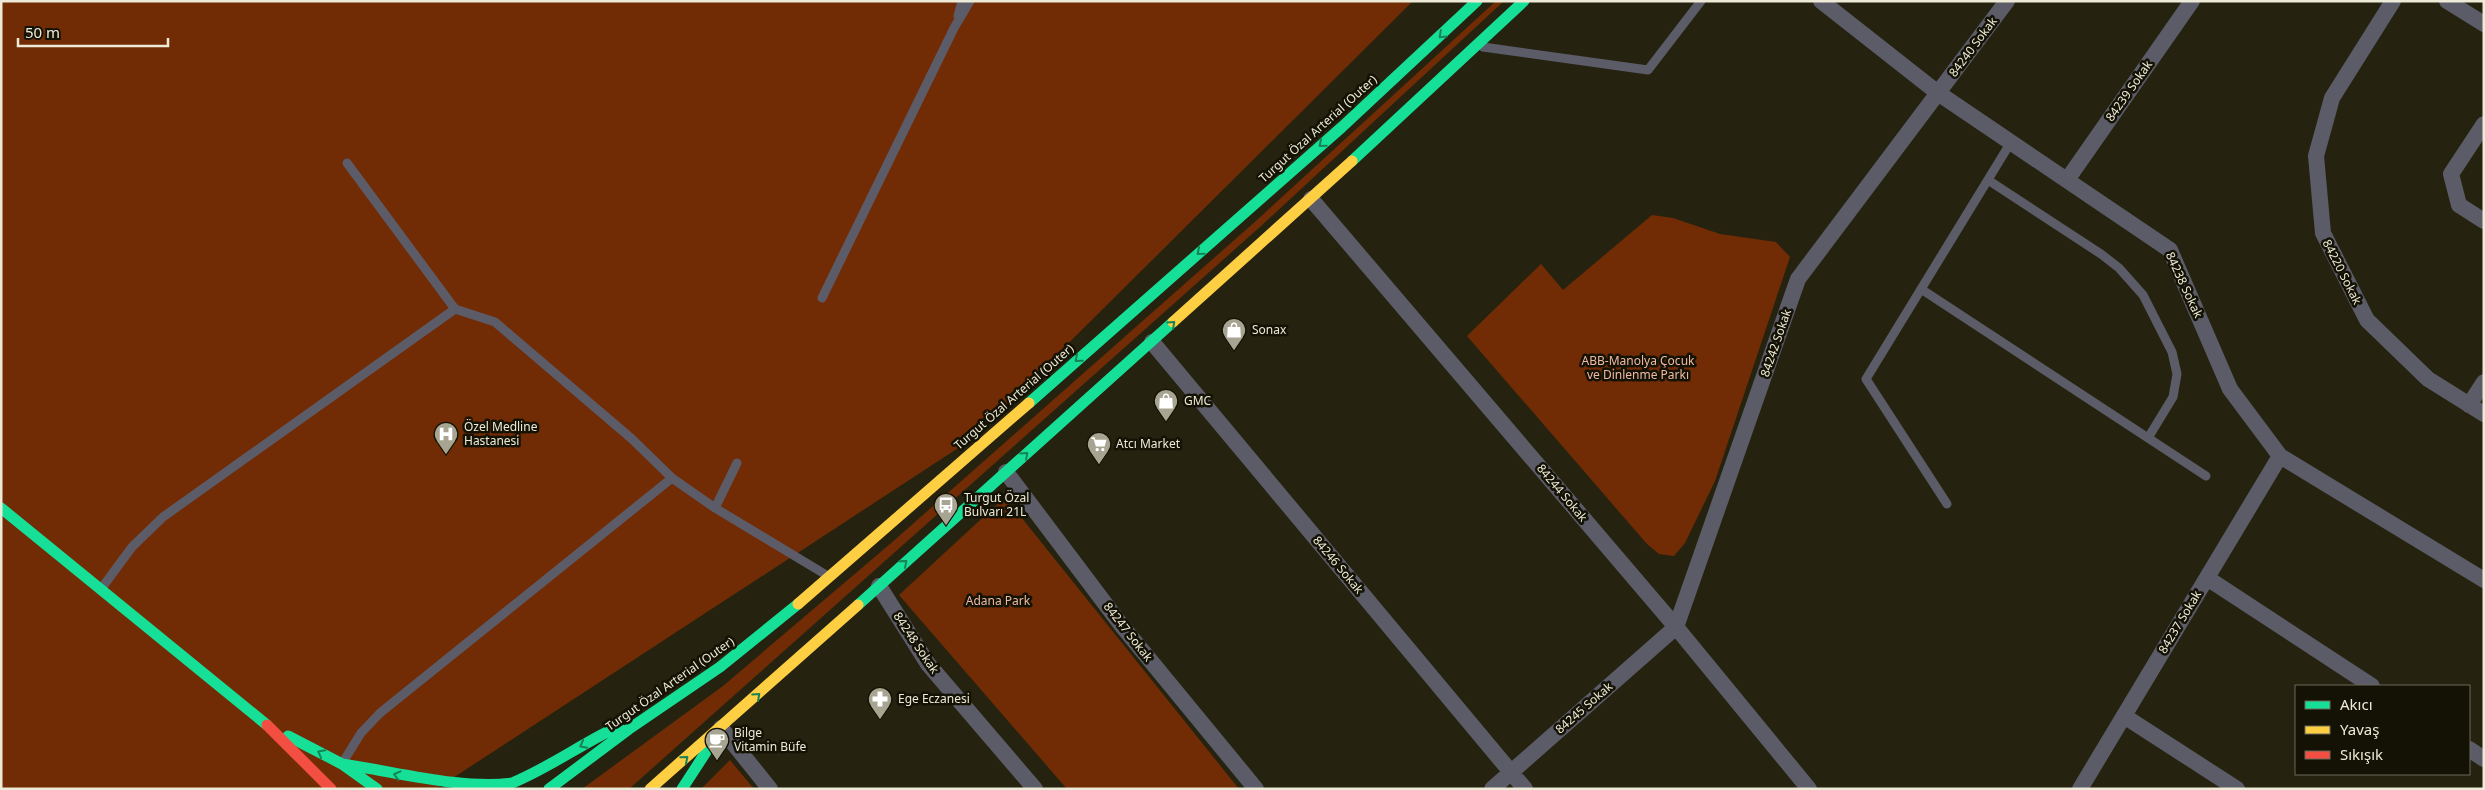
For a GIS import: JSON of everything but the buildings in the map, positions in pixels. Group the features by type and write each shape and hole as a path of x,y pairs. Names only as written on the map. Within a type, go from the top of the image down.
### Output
{"main road":[{"name":"Turgut Özal Arterial (Outer)","path":"549,789 629,729 720,667 830,578 1334,134 1477,1"},
{"path":"650,789 721,728 1311,199 1478,46 1524,1"},
{"path":"1,508 269,726 331,789"},
{"path":"269,726 342,764 376,789"},
{"path":"682,789 721,728"},
{"path":"342,764 367,767 446,787 496,786 511,783 607,732 629,729"}],"street":[{"name":"84238 Sokak","path":"1820,1 1938,93 2170,250 2230,389 2280,456 2484,580"},
{"name":"84240 Sokak","path":"1938,93 2007,1"},
{"name":"84239 Sokak","path":"2067,180 2192,1"},
{"name":"84220 Sokak","path":"2393,1 2332,98 2316,156 2323,233 2366,320 2428,379 2484,414"},
{"path":"2447,1 2484,24"},
{"name":"84242 Sokak","path":"1676,627 1798,279 1938,93"},
{"path":"2484,124 2451,174 2459,205 2484,221"},
{"name":"84244 Sokak","path":"1311,199 1676,627 1809,789"},
{"name":"84246 Sokak","path":"1152,342 1525,789"},
{"path":"2469,405 2484,382"},
{"name":"84237 Sokak","path":"2080,789 2280,456"},
{"name":"84247 Sokak","path":"1006,472 1122,626 1256,789"},
{"path":"2207,578 2370,685"},
{"name":"84248 Sokak","path":"879,586 928,664 1036,789"},
{"name":"84245 Sokak","path":"1492,789 1676,627"},
{"path":"2124,716 2237,789"},
{"path":"721,728 770,789"},
{"path":"2470,750 2484,759"}],"lane":[{"path":"954,28 962,1"},
{"path":"822,298 954,28 970,1"},
{"path":"1478,46 1648,70 1701,1"},
{"path":"1947,504 1866,379 2011,142"},
{"path":"347,162 455,309 495,322 632,439 672,478 715,508 830,578"},
{"path":"1988,180 2101,254 2132,281 2143,295 2172,352 2177,374 2173,397 2148,438"},
{"path":"1921,289 2206,476"},
{"path":"100,589 132,547 163,517 455,309"},
{"path":"715,508 737,464"},
{"path":"342,764 361,733 380,713 672,478"}],"green space":[{"path":"1,1 1413,1 972,439 436,789 1,789"},
{"path":"1496,1 1504,1 1261,226 629,789 582,789 723,686 890,544 1257,220"},
{"name":"ABB-Manolya Çocuk ve Dinlenme Parkı","path":"1652,215 1673,218 1720,234 1776,242 1790,257 1715,481 1685,543 1674,556 1659,554 1647,544 1467,336 1541,264 1563,290"},
{"name":"Adana Park","path":"1005,497 1239,789 1067,789 899,595"},
{"path":"730,760 754,789 701,789"}],"traffic: fast":[{"path":"1029,403 1342,127 1477,1"},
{"path":"1352,161 1524,1"},
{"path":"858,605 1173,322"},
{"path":"1,508 267,725"},
{"path":"549,789 629,729 720,667 798,604"},
{"path":"342,764 450,782 472,784 512,783 536,772 607,732 622,730"},
{"path":"288,736 342,764 377,789"},
{"path":"682,789 706,752"}],"traffic: slow":[{"path":"1173,322 1352,161"},
{"path":"798,604 1029,403"},
{"path":"650,789 858,605"}],"traffic: jam":[{"path":"267,725 331,789"}],"place":[{"name":"Sonax","path":"1234,351"},
{"name":"GMC","path":"1166,422"},
{"name":"Özel Medline Hastanesi","path":"446,455"},
{"name":"Atcı Market","path":"1099,465"},
{"name":"Turgut Özal Bulvarı 21L","path":"946,526"},
{"name":"Ege Eczanesi","path":"880,720"},
{"name":"Bilge Vitamin Büfe","path":"717,761"}]}
